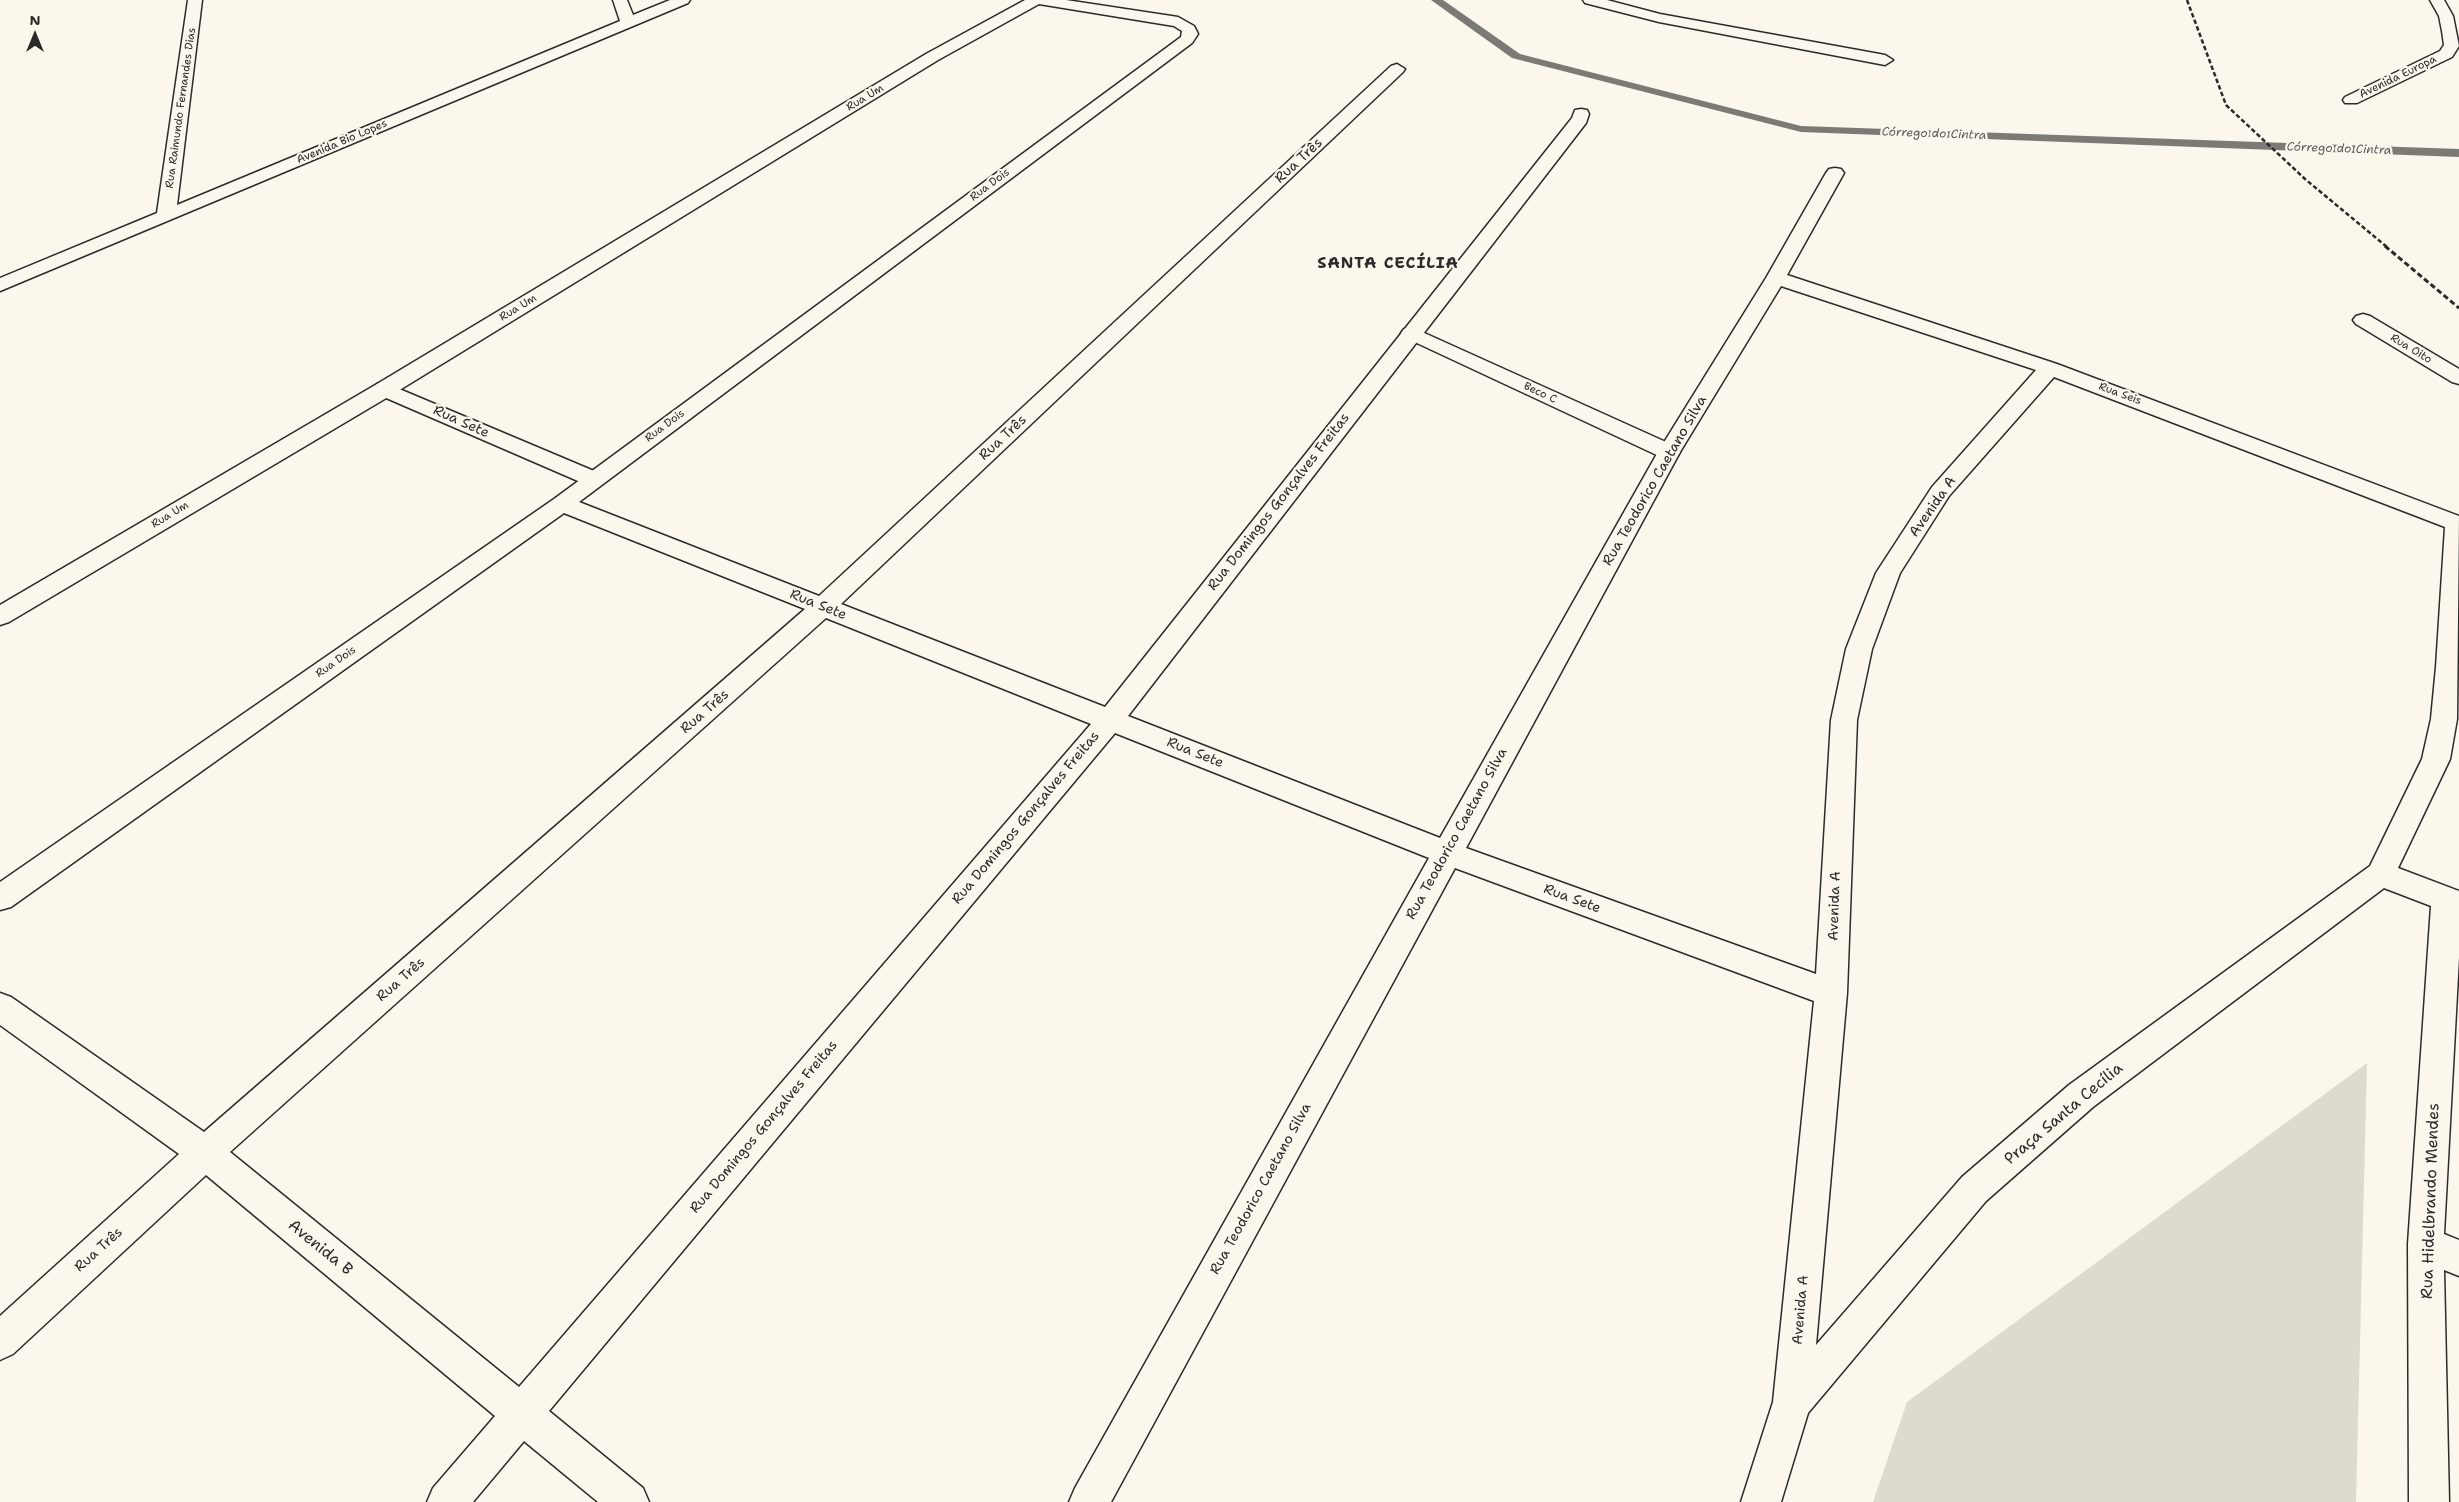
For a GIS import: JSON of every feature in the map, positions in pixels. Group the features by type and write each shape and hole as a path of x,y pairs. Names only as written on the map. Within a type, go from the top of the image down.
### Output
{"street":[{"name":"Rua Raimundo Fernandes Dias","path":"166,216 195,0"},
{"path":"620,0 628,21"},
{"name":"Avenida Bio Lopes","path":"0,284 628,21 683,0"},
{"name":"Rua Um","path":"0,616 385,389 932,57 1037,0"},
{"name":"Rua Dois","path":"0,898 562,504 1179,46 1190,34 1189,29 1178,22 1037,0"},
{"path":"1590,0 1658,18 1885,60"},
{"name":"Avenida Europa","path":"2351,100 2446,54 2452,44 2455,32 2437,0"},
{"name":"Rua Três","path":"0,1340 205,1153 823,607 1397,69"},
{"name":"Rua Domingos Gonçalves Freitas","path":"447,1502 1110,720 1574,126 1581,114"},
{"name":"Rua Teodorico Caetano Silva","path":"1089,1502 1669,452 1776,278 1835,172"},
{"name":"Rua Seis","path":"1776,278 2050,368 2458,523"},
{"name":"Rua Oito","path":"2363,320 2459,378"},
{"name":"Beco C","path":"1411,333 1669,452"},
{"name":"Avenida A","path":"1761,1502 1792,1402 1831,993 1844,720 1860,649 1888,573 1940,492 2050,368"},
{"name":"Rua Sete","path":"385,389 593,480"},
{"name":"Rua Sete","path":"562,504 1447,853 1831,993"},
{"path":"2453,902 2381,874 2436,760 2444,719 2458,523"},
{"name":"Praça Santa Cecília","path":"1792,1402 1974,1189 2081,1096 2381,874"},
{"name":"Rua Hidelbrando Mendes","path":"2429,1502 2426,1244 2453,902"},
{"name":"Avenida B","path":"0,1008 205,1153 629,1502"},
{"path":"2426,1244 2459,1258"}],"shaded area":[{"path":"2367,1063 2356,1502 1873,1502 1907,1402"}],"waterway":[{"name":"Córrego do Cintra","path":"1436,0 1516,56 1801,129 2459,153"}],"railway":[{"path":"2187,0 2226,105 2305,179 2387,247"},
{"path":"2385,246 2459,308"}],"district":[{"name":"SANTA CECÍLIA","path":"1388,264"}]}
